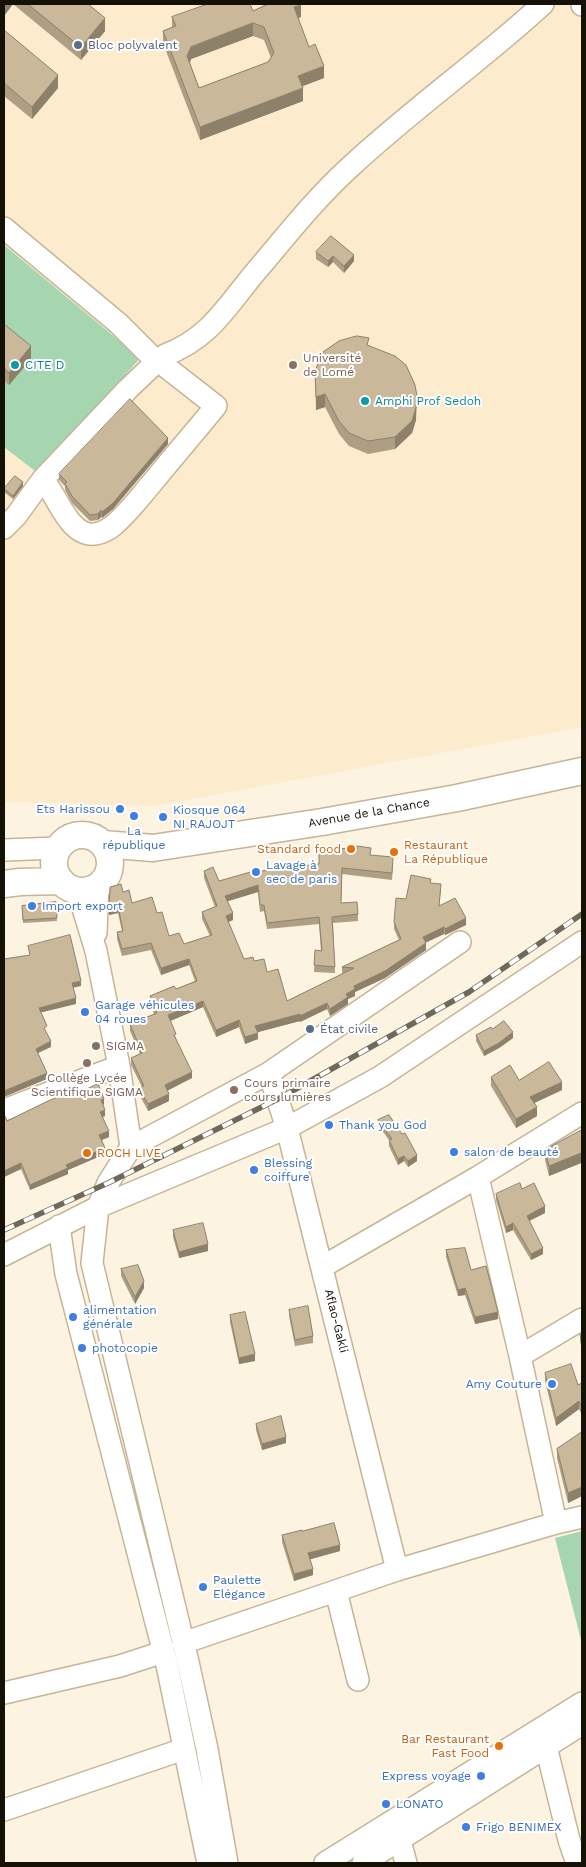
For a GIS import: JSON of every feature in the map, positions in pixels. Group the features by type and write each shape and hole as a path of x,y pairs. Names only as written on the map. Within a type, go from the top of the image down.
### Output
{"main road":[{"name":"Avenue de la Chance","path":"73,873 67,838 80,834 92,836 103,844 153,848 322,822 457,798 582,770"},
{"path":"4,884 73,873 110,862 110,856 103,844"},
{"name":"Avenue de la Chance","path":"4,877 73,873 116,865 153,848"}],"street":[{"path":"4,528 16,516 43,479 128,389 158,361 181,349 216,322 262,264 348,168 433,94 477,60 543,4"},
{"path":"4,228 118,323 158,361 216,406 132,506 116,523 103,532 93,534 76,529 43,479"},
{"path":"4,851 73,873 96,951 119,1066 131,1147"},
{"path":"226,1863 207,1749 92,1263 98,1207 108,1183 131,1147 269,1073 460,942"},
{"path":"4,1255 98,1207 287,1128 380,1077 582,943"},
{"path":"4,1110 119,1066"},
{"name":"Aflao-Gakli","path":"269,1073 287,1128 397,1570"},
{"path":"322,1266 478,1177 582,1112"},
{"path":"478,1177 520,1356 556,1523"},
{"path":"59,1226 66,1274 163,1652 208,1863"},
{"path":"520,1356 582,1319"},
{"path":"183,1643 397,1570 582,1517"},
{"path":"336,1591 358,1680"},
{"path":"4,1693 120,1666 163,1652"},
{"path":"363,1863 400,1841 544,1738 582,1703"},
{"path":"325,1863 544,1738 582,1724"},
{"path":"544,1738 576,1863"},
{"path":"4,1810 184,1748"},
{"path":"400,1841 406,1863"}],"shaded area":[{"name":"Université de Lomé","path":"4,4 582,4 582,727 154,806 4,802"}],"green space":[{"path":"4,245 140,358 39,474 4,447"},
{"path":"582,1531 582,1644 555,1538"}],"building":[{"path":"28,4 88,4 105,18 81,47"},
{"path":"208,4 250,4 253,11 268,4 300,4 294,7 309,47 315,44 324,66 298,76 303,88 200,127 163,31 176,26 172,17","holes":["253,23 264,27 274,53 268,62 199,88 187,56 191,47"]},
{"path":"4,30 58,75 32,107 4,83"},
{"path":"331,236 354,255 344,266 333,256 328,261 316,252"},
{"path":"4,324 31,346 9,373 4,368"},
{"name":"Amphi Prof Sedoh","path":"357,336 369,338 367,345 395,356 406,365 415,385 417,396 412,421 395,437 368,441 349,433 339,421 325,394 316,397 315,371 323,352 339,341"},
{"path":"130,399 168,438 113,503 102,512 101,510 98,514 90,515 72,496 65,484 67,482 59,474"},
{"path":"15,476 23,482 13,496 4,489"},
{"path":"357,846 371,848 370,855 393,857 392,873 342,868 341,903 357,902 358,914 332,917 335,967 314,965 315,950 322,951 319,917 267,923 264,905 260,905 258,885 225,896 233,913 226,916 244,959 253,957 254,961 264,959 267,972 278,969 287,1001 354,968 342,967 401,939 394,922 396,898 406,899 411,875 431,879 430,883 441,884 439,906 455,898 466,918 445,929 444,927 423,937 426,943 385,971 354,986 355,989 346,994 348,997 330,1009 327,1003 300,1016 300,1014 255,1026 258,1033 245,1037 239,1020 216,1030 203,1001 168,1015 176,1034 174,1035 192,1072 165,1085 169,1094 148,1104 139,1088 144,1086 131,1058 142,1053 130,1024 157,1013 150,996 174,986 176,989 197,981 189,959 161,968 151,943 122,949 117,932 123,931 118,906 109,909 110,887 121,884 123,892 129,890 132,903 152,897 157,913 162,912 169,936 179,933 184,944 212,935 202,912 217,906 204,871 213,867 219,881 254,871 319,864 319,848 357,849"},
{"path":"56,902 57,918 23,920 22,906"},
{"path":"70,935 81,981 72,983 76,998 39,1008 47,1026 44,1028 51,1041 36,1049 47,1073 4,1091 4,959 30,955 28,946"},
{"path":"504,1021 513,1032 499,1043 484,1051 476,1035 491,1027 492,1029"},
{"path":"549,1062 562,1082 530,1097 537,1107 516,1119 491,1077 510,1065 519,1080"},
{"path":"98,1084 104,1099 101,1100 105,1110 100,1112 109,1131 99,1135 105,1148 66,1165 68,1168 30,1185 21,1163 4,1171 4,1116 7,1121 67,1093 69,1097"},
{"path":"389,1115 402,1134 405,1133 417,1155 408,1161 404,1156 398,1159 389,1140 392,1139 378,1120"},
{"path":"582,1130 582,1160 581,1153 549,1166 545,1150"},
{"path":"520,1183 522,1189 534,1183 545,1206 527,1216 543,1248 531,1254 513,1223 506,1227 496,1194"},
{"path":"203,1223 208,1244 179,1252 173,1230"},
{"path":"465,1248 471,1270 486,1266 498,1312 475,1317 465,1288 458,1290 446,1250"},
{"path":"138,1265 144,1281 135,1297 121,1269"},
{"path":"308,1306 313,1336 295,1340 289,1310"},
{"path":"245,1312 255,1354 239,1358 230,1315"},
{"path":"571,1364 578,1385 582,1383 582,1407 579,1401 556,1418 545,1373"},
{"path":"281,1416 286,1437 262,1444 256,1424"},
{"path":"582,1432 582,1487 568,1493 557,1449"},
{"path":"334,1523 340,1545 308,1553 313,1569 294,1574 282,1535"}],"railway":[{"path":"4,1230 108,1183 278,1099 469,992 582,914"}],"place":[{"name":"Bloc polyvalent","path":"78,45"},
{"name":"CITE D","path":"15,365"},
{"name":"Université de Lomé","path":"293,365"},
{"name":"Amphi Prof Sedoh","path":"365,401"},
{"name":"Ets Harissou","path":"120,809"},
{"name":"La république","path":"134,816"},
{"name":"Kiosque 064 NI RAJOJT","path":"163,817"},
{"name":"Standard food","path":"351,849"},
{"name":"Restaurant La République","path":"394,852"},
{"name":"Lavage à sec de paris","path":"256,872"},
{"name":"Import export","path":"32,906"},
{"name":"Garage véhicules 04 roues","path":"85,1012"},
{"name":"État civile","path":"310,1029"},
{"name":"SIGMA","path":"96,1046"},
{"name":"Collège Lycée Scientifique SIGMA","path":"87,1063"},
{"name":"Cours primaire cours lumières","path":"234,1090"},
{"name":"Thank you God","path":"329,1125"},
{"name":"salon de beauté","path":"454,1152"},
{"name":"ROCH LIVE","path":"87,1153"},
{"name":"Blessing coiffure","path":"254,1170"},
{"name":"alimentation générale","path":"73,1317"},
{"name":"photocopie","path":"82,1348"},
{"name":"Amy Couture","path":"552,1384"},
{"name":"Paulette Elégance","path":"203,1587"},
{"name":"Bar Restaurant Fast Food","path":"499,1746"},
{"name":"Express voyage","path":"481,1776"},
{"name":"LONATO","path":"386,1804"},
{"name":"Frigo BENIMEX","path":"466,1827"}]}
